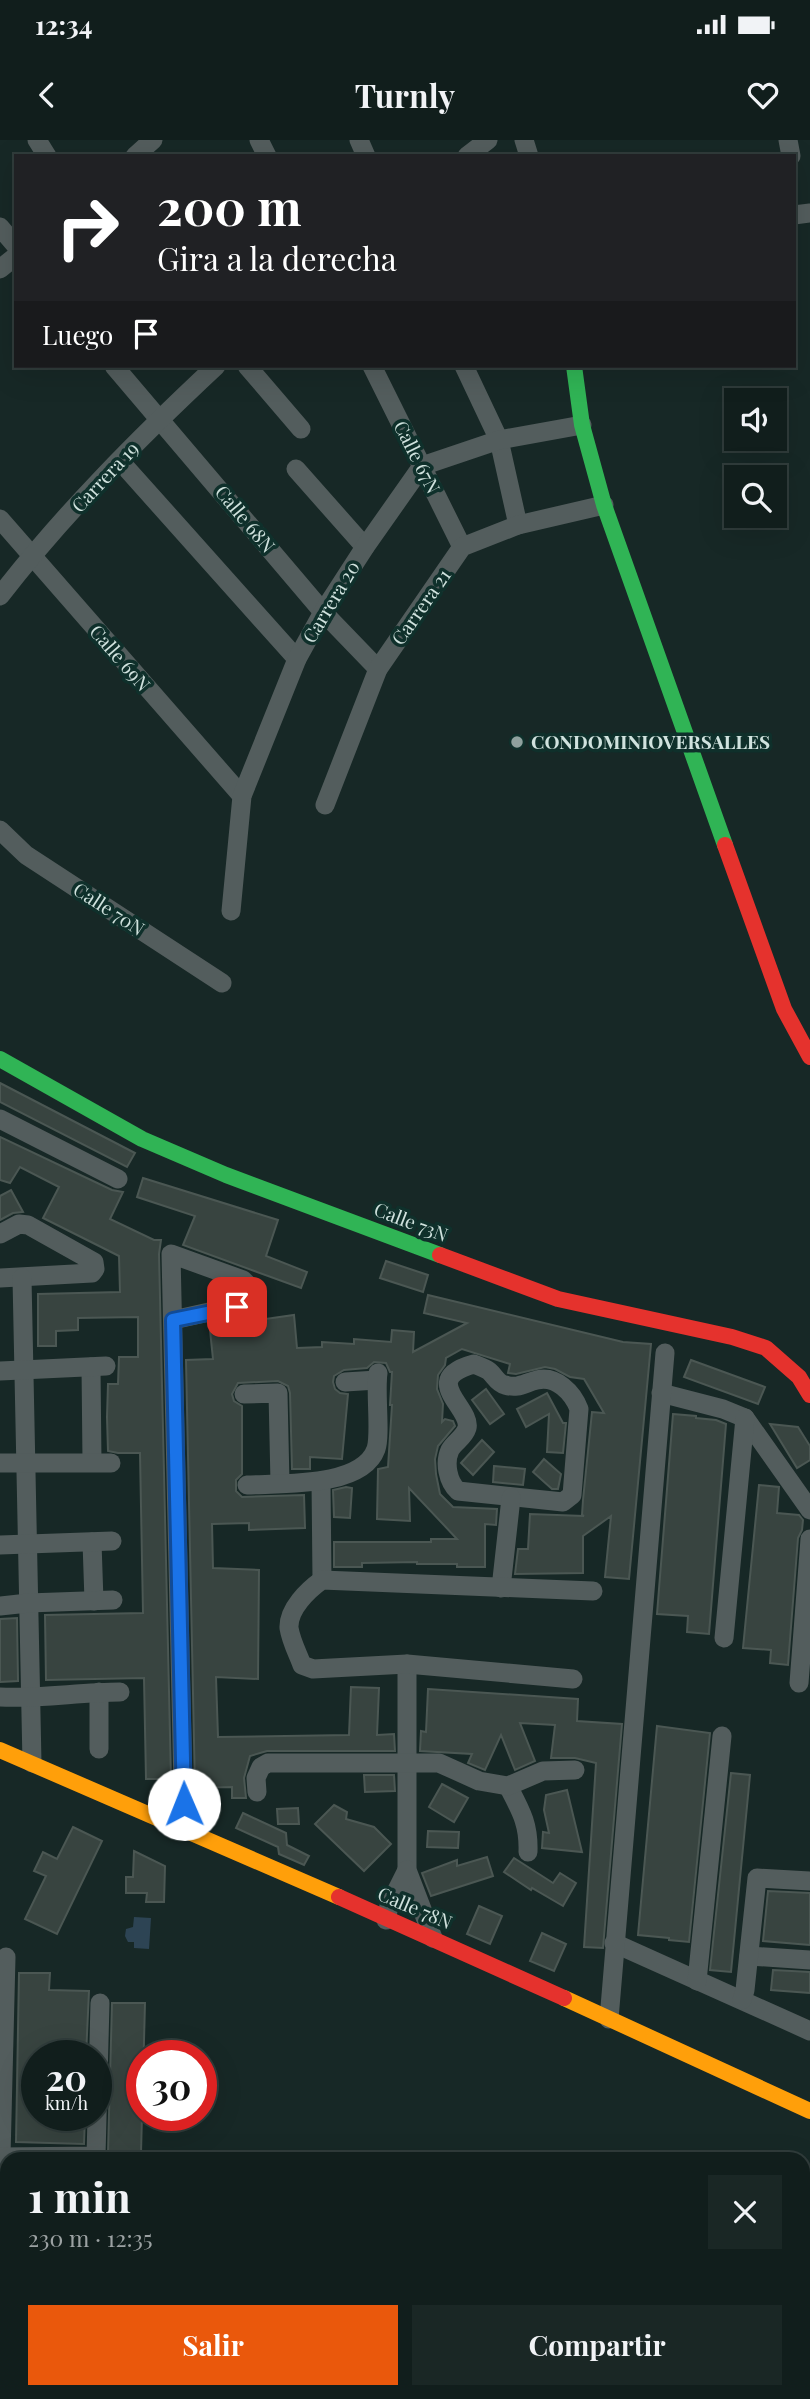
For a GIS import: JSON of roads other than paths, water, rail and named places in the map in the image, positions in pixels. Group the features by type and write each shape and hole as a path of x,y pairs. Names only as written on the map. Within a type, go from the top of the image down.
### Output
{"main road":[{"path":"574,368 582,425 604,505 784,1009 810,1057"},
{"name":"Calle 73N","path":"0,1059 142,1139 239,1180 558,1299 732,1337 766,1348 799,1377 810,1395"},
{"name":"Calle 78N","path":"0,1750 386,1920 433,1938 810,2111"}],"street":[{"path":"137,154 153,140"},
{"path":"470,154 488,140"},
{"path":"0,226 14,244"},
{"path":"0,269 14,258"},
{"name":"Calle 68N","path":"116,368 323,612 378,669"},
{"name":"Carrera 19","path":"0,596 31,556 160,418 214,368"},
{"path":"249,368 301,429"},
{"name":"Calle 67N","path":"373,368 463,548"},
{"path":"465,368 499,440 518,525"},
{"path":"422,466 499,440 582,425"},
{"path":"120,461 297,659"},
{"name":"Carrera 20","path":"231,911 242,796 297,659 323,612 365,547 422,466"},
{"path":"296,469 365,547"},
{"name":"Carrera 21","path":"325,805 378,669 463,548 518,525 604,505"},
{"name":"Calle 69N","path":"0,519 242,796"},
{"name":"Calle 70N","path":"0,830 26,855 222,983"},
{"path":"0,1119 118,1179"},
{"path":"0,1234 19,1224 28,1225 94,1262 95,1269 92,1273 0,1278"},
{"path":"173,1320 244,1304 250,1295 247,1284 243,1280 171,1254 184,1831"},
{"path":"22,1278 32,1763"},
{"path":"609,2019 665,1353"},
{"path":"474,1364 488,1370 501,1385 519,1388 536,1380 546,1379 564,1387 575,1397 579,1409 572,1495 563,1502 510,1498 458,1491 452,1486 447,1475 449,1451 468,1426 467,1419 453,1401 449,1387 451,1376 460,1368 474,1364"},
{"path":"0,1371 98,1366 101,1462 0,1463"},
{"path":"247,1485 321,1481 351,1473 366,1464 377,1448 377,1377 345,1382"},
{"path":"244,1394 278,1393 280,1483"},
{"path":"662,1393 723,1409 744,1418 810,1510"},
{"path":"724,1638 744,1418"},
{"path":"321,1481 322,1580"},
{"path":"501,1588 510,1498"},
{"path":"799,1683 810,1539"},
{"path":"0,1545 112,1541"},
{"path":"0,1606 103,1601 92,1542"},
{"path":"573,1679 407,1664 313,1669 302,1665 289,1632 289,1620 306,1591 322,1580 593,1591"},
{"path":"407,1664 407,1870 433,1938"},
{"path":"99,1692 99,1749"},
{"path":"0,1697 31,1698 120,1692"},
{"path":"697,1982 722,1736"},
{"path":"257,1792 256,1778 261,1767 268,1763 439,1763 479,1781 508,1786 543,1771 575,1770"},
{"path":"508,1786 525,1819 528,1852"},
{"path":"386,1920 389,1906 407,1870"},
{"path":"742,2000 757,1878 810,1881"},
{"path":"614,1943 810,2031"},
{"path":"1,2152 6,1956"},
{"path":"749,1956 810,1960"},
{"path":"96,2152 100,2003"}],"water":[{"path":"134,1917 151,1918 149,1949 134,1948 134,1942 128,1942 125,1936 126,1929 133,1927"}],"place":[{"name":"CONDOMINIOVERSALLES","path":"517,742"}]}
